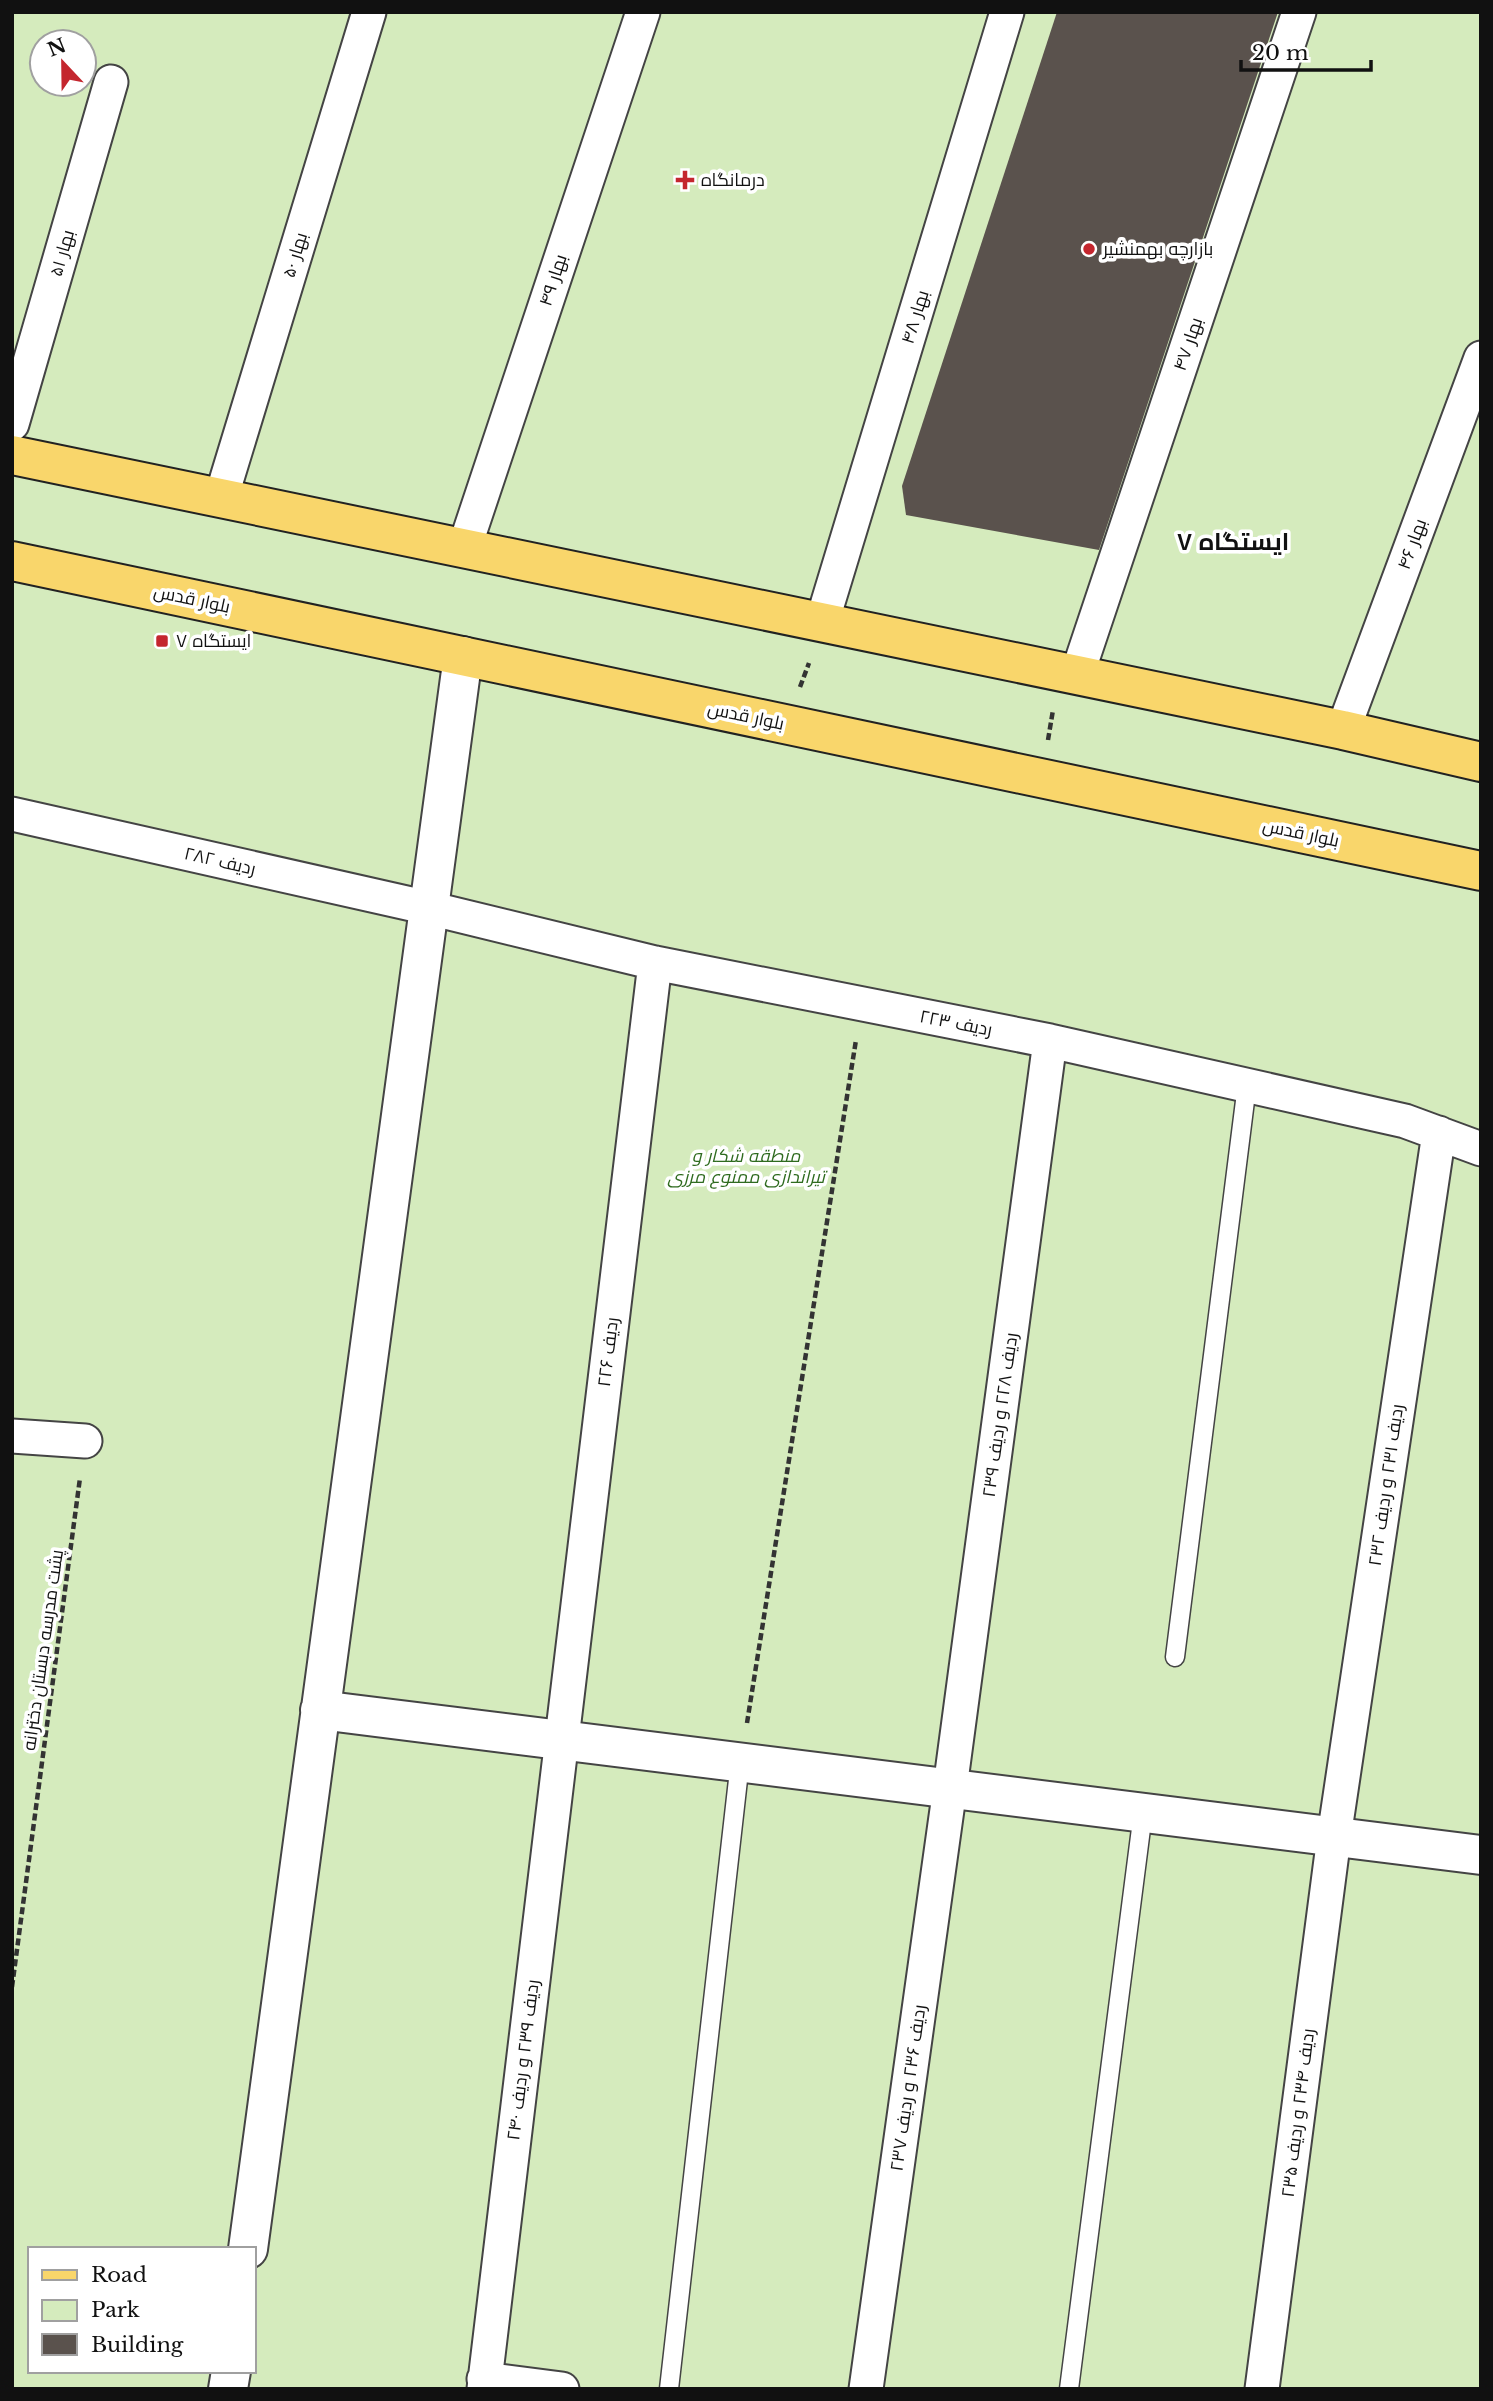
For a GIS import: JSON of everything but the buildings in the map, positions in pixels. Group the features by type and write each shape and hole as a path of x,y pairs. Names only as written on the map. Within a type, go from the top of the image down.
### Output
{"main road":[{"path":"12,455 1343,730 1481,762"},
{"name":"بلوار قدس","path":"12,561 1481,871"}],"street":[{"name":"بهار ۵۰","path":"221,498 369,12"},
{"name":"بهار ۴۹","path":"464,548 643,12"},
{"name":"بهار ۴۸","path":"822,622 1007,12"},
{"name":"بهار ۴۷","path":"1069,673 1299,12"},
{"name":"بهار ۵۱","path":"12,424 111,82"},
{"name":"بهار ۴۶","path":"1343,730 1481,358"},
{"path":"248,2247 463,656"},
{"name":"ردیف ۲۸۲","path":"12,814 429,908"},
{"name":"ردیف ۲۲۳","path":"429,908 655,964 1050,1041 1405,1121 1481,1149"},
{"name":"ردیف ۲۲۶","path":"562,1740 655,964"},
{"name":"ردیف ۲۲۸ و ردیف ۲۳۹","path":"950,1788 1050,1041"},
{"name":"ردیف ۲۳۱ و ردیف ۲۳۲","path":"1334,1836 1438,1133"},
{"path":"12,1436 85,1441"},
{"path":"320,1710 1481,1855"},
{"name":"ردیف ۲۳۹ و ردیف ۲۴۰","path":"484,2384 562,1740"},
{"name":"ردیف ۲۳۶ و ردیف ۲۳۷","path":"866,2389 950,1788"},
{"name":"ردیف ۲۳۴ و ردیف ۲۳۵","path":"1262,2389 1334,1836"},
{"path":"484,2384 562,2389"}],"lane":[{"path":"1175,1657 1247,1085"},
{"path":"669,2389 740,1762"},
{"path":"1069,2389 1143,1813"}],"path":[{"path":"788,725 822,622"},
{"path":"1041,778 1069,673"},
{"path":"740,1762 862,1005"},
{"name":"پشت مدرسه دبستان دخترانه","path":"12,1987 85,1441"}],"green space":[{"name":"منطقه شکار و تیراندازی ممنوع مرزی","path":"12,12 1481,12 1481,2389 12,2389"}],"place":[{"name":"درمانگاه","path":"685,180"},
{"name":"بازارچه بهمنشیر","path":"1089,249"},
{"name":"ایستگاه ۷","path":"162,641"}],"district":[{"name":"ایستگاه ۷","path":"1233,542"}]}
